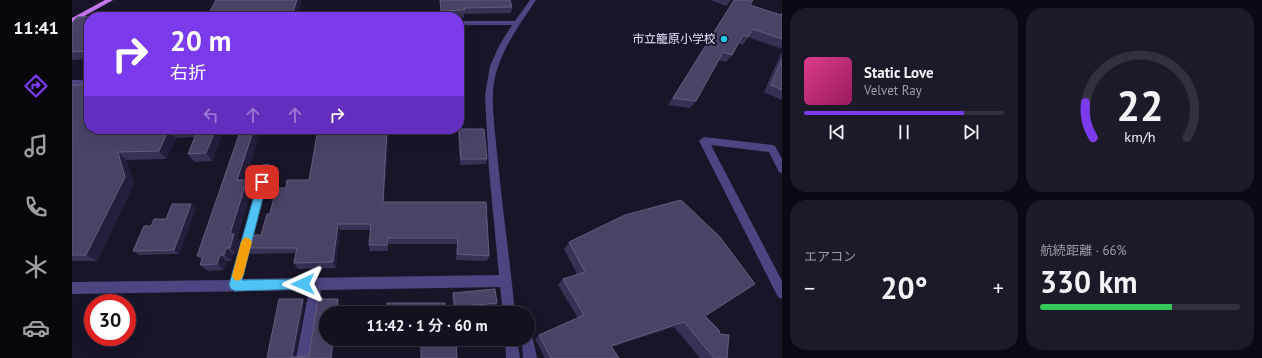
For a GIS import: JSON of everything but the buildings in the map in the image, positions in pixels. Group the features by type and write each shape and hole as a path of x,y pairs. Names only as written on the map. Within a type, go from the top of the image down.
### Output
{"main road":[{"path":"88,12 110,0"},
{"path":"72,21 84,14"}],"street":[{"path":"508,306 498,223 488,100 491,78 496,60 533,0"},
{"path":"464,23 518,23"},
{"path":"72,83 84,83"},
{"path":"782,169 772,149 704,141 782,293"},
{"path":"235,285 266,167"},
{"path":"72,288 506,281"},
{"path":"303,358 316,284"},
{"path":"512,346 513,358"},
{"path":"528,346 530,358"}],"slow traffic":[{"path":"237,276 246,242"}],"place":[{"name":"市立籠原小学校","path":"724,39"}],"route":[{"path":"262,182 235,285 303,284"}]}
